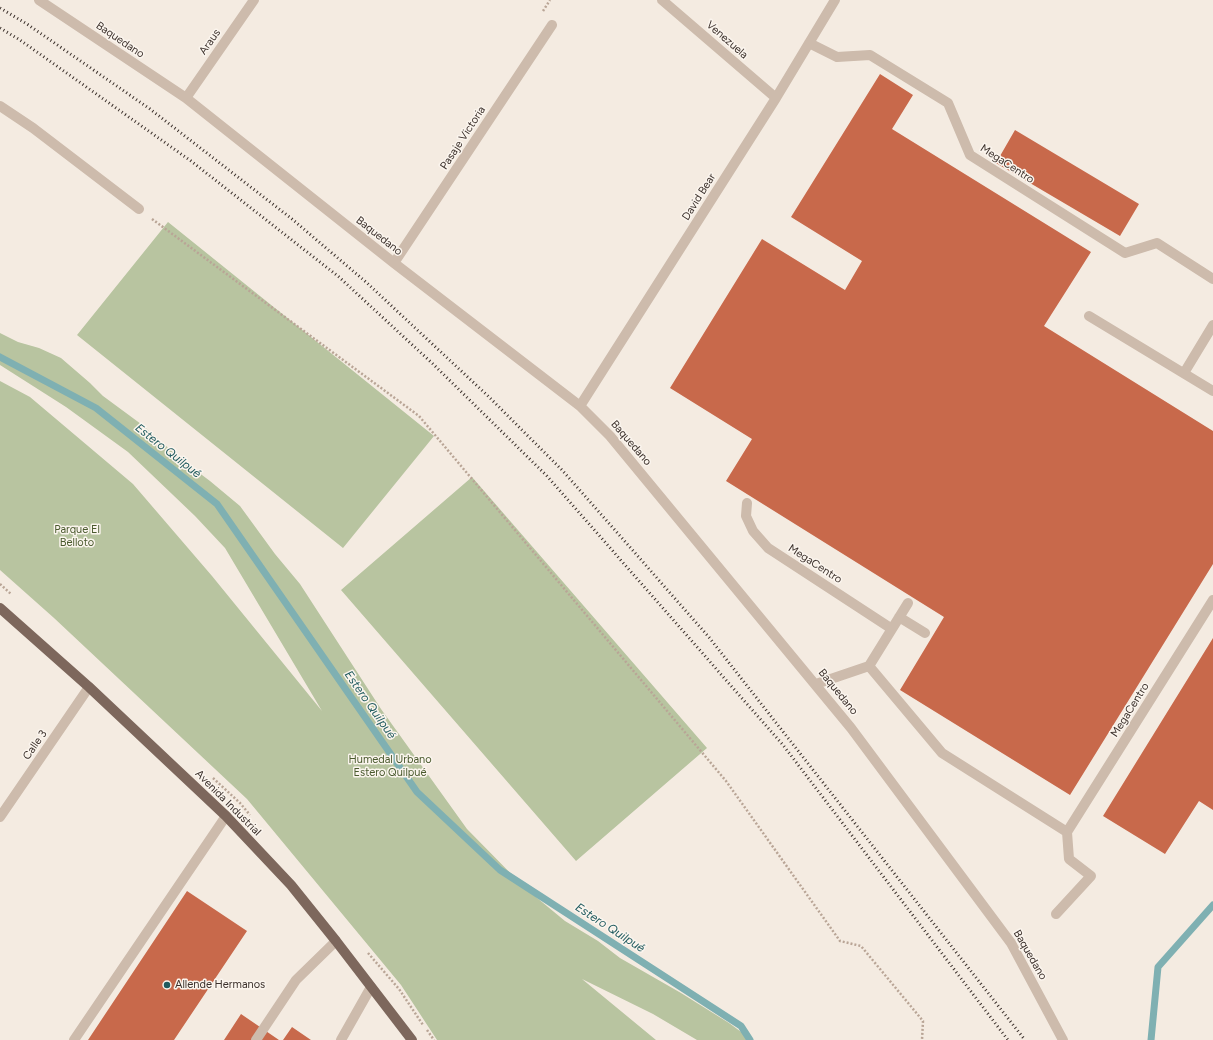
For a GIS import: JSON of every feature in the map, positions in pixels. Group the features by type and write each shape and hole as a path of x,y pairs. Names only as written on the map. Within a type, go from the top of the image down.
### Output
{"main road":[{"name":"Avenida Industrial","path":"0,608 89,687 226,816 291,885 412,1040"}],"street":[{"name":"Baquedano","path":"39,0 186,98 394,263 580,406 610,436 851,728 1011,943 1063,1040"},
{"name":"Araus","path":"186,98 254,0"},
{"name":"Venezuela","path":"662,0 776,98"},
{"name":"David Bear","path":"580,406 776,98 835,0"},
{"name":"Pasaje Victoria","path":"394,263 552,25"},
{"name":"MegaCentro","path":"808,44 837,56 870,55 948,103 970,155 1126,253 1157,243 1213,279"},
{"path":"0,106 33,128 139,209"},
{"path":"1089,316 1213,391"},
{"path":"1184,373 1213,326"},
{"name":"MegaCentro","path":"747,503 746,516 753,531 768,548 892,628"},
{"name":"MegaCentro","path":"1067,832 1213,600"},
{"path":"816,684 869,666 908,603"},
{"path":"899,617 925,633"},
{"path":"869,666 942,752 1067,832 1069,859 1091,876 1056,914"},
{"name":"Calle 3","path":"0,817 89,687"},
{"path":"74,1040 226,816"},
{"path":"256,1040 296,980 336,941"},
{"path":"340,1040 371,987"}],"path":[{"path":"139,209 419,416 726,781 840,941 861,946 923,1022 922,1040"}],"green space":[{"path":"168,222 434,436 343,548 77,335"},
{"name":"Parque El Belloto","path":"0,333 18,342 39,348 61,358 103,396 141,424 182,460 240,506 275,554 300,584 381,709 467,829 525,888 565,921 598,941 620,958 681,993 729,1023 752,1040 697,1040 653,1014 582,979 656,1040 437,1040 401,985 247,799 54,618 0,570 0,381 30,397 133,484 212,576 322,711 225,548 195,516 128,452 66,407 0,365"},
{"path":"472,477 707,748 576,861 341,590"}],"building":[{"path":"880,74 913,95 892,129 1091,252 1044,326 1213,431 1213,564 1070,795 900,690 944,617 726,481 752,439 670,388 762,239 845,290 862,261 791,217"},
{"path":"1015,130 1139,204 1120,236 996,163"},
{"path":"1213,638 1213,810 1199,801 1165,854 1103,816"},
{"name":"Allende Hermanos","path":"187,891 247,931 174,1040 88,1040"},
{"path":"241,1014 279,1040 224,1040"},
{"path":"292,1027 311,1040 283,1040"}],"waterway":[{"name":"Estero Quilpué","path":"0,357 96,408 217,504 417,792 500,870 741,1026 750,1040"},
{"path":"1151,1040 1158,967 1213,905"}],"railway":[{"path":"0,8 27,24 150,109 292,219 366,282 488,396 562,470 708,636 1025,1040"},
{"path":"0,28 20,40 191,161 339,277 433,364 547,476 783,745 1008,1040"}],"place":[{"name":"Allende Hermanos","path":"167,985"}],"park label":[{"name":"Humedal Urbano Estero Quilpué","path":"390,766"}]}
